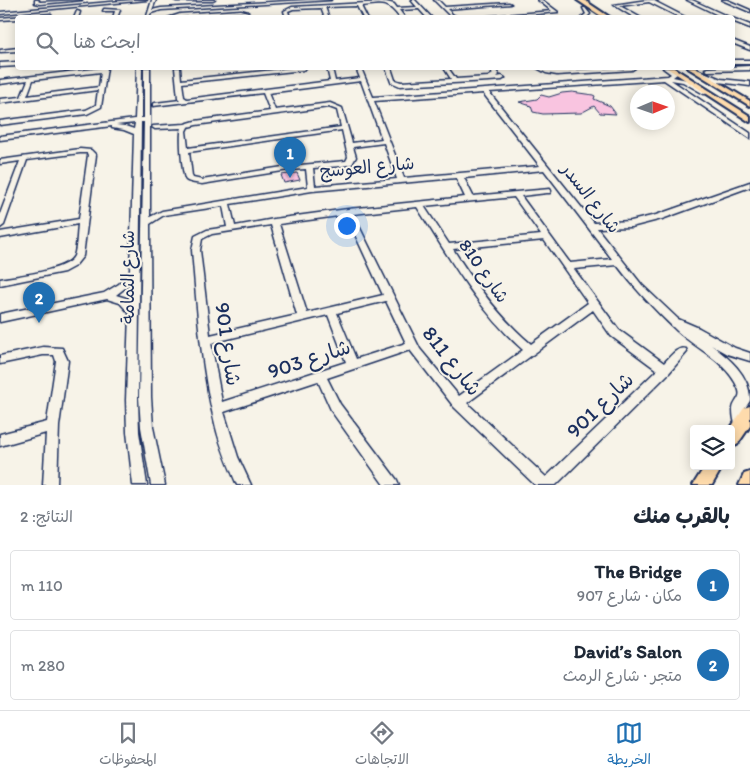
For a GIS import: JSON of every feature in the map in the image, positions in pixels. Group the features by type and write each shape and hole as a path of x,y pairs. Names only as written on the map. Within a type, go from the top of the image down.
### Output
{"main road":[{"path":"570,0 603,15"},
{"path":"582,0 595,15"},
{"path":"672,70 750,120"},
{"path":"672,70 706,85 750,111"},
{"path":"694,70 750,104"},
{"path":"735,434 746,419"},
{"path":"748,485 750,480"}],"street":[{"path":"37,0 36,2 44,3 80,0"},
{"path":"87,6 89,0"},
{"path":"147,6 154,0"},
{"path":"176,0 213,0"},
{"path":"228,6 229,0"},
{"path":"0,13 87,6 147,6 161,9 329,0"},
{"path":"338,0 341,6"},
{"path":"413,0 427,15"},
{"path":"436,0 449,14"},
{"path":"504,0 522,15 556,12 540,0"},
{"path":"634,15 616,5 656,0"},
{"path":"689,0 722,15"},
{"path":"724,0 750,11"},
{"path":"732,3 741,2 737,0"},
{"path":"650,1 679,15"},
{"path":"287,15 286,11 288,9 389,3 401,15"},
{"path":"444,8 509,4"},
{"path":"359,5 364,15"},
{"path":"323,7 326,15"},
{"path":"586,7 587,15"},
{"path":"52,14 54,8"},
{"path":"190,14 192,8"},
{"path":"397,9 420,8"},
{"path":"94,11 116,10 118,11 116,15"},
{"path":"69,13 77,15 86,12"},
{"path":"185,15 245,12 247,15"},
{"path":"47,15 60,14"},
{"path":"442,14 449,14"},
{"path":"0,19 15,18"},
{"path":"735,20 750,27"},
{"path":"735,42 750,49"},
{"path":"0,51 15,49"},
{"path":"735,62 750,62"},
{"path":"741,62 750,68"},
{"path":"0,66 15,64"},
{"path":"735,68 750,68"},
{"path":"0,82 96,70"},
{"path":"0,123 92,111 99,106 103,70"},
{"name":"شارع الثمامة","path":"139,70 138,111 145,161 145,397 147,427 158,485"},
{"name":"شارع الثمامة","path":"140,485 133,432 132,310 141,124 147,70"},
{"path":"177,70 181,98 185,100"},
{"path":"178,82 285,70"},
{"path":"330,70 333,82"},
{"path":"359,70 401,180"},
{"path":"390,70 395,82 502,78"},
{"path":"448,70 455,80"},
{"path":"489,78 496,75 494,70"},
{"path":"545,70 550,72 583,70"},
{"path":"667,78 674,74 671,70"},
{"path":"695,70 720,81 750,84"},
{"path":"567,72 580,84"},
{"path":"371,99 667,78 685,81 716,98"},
{"path":"667,78 750,136"},
{"path":"23,98 30,79"},
{"path":"155,105 363,79"},
{"path":"431,82 438,94"},
{"path":"736,84 730,86 730,88 750,104"},
{"path":"0,101 101,88"},
{"path":"265,91 273,112"},
{"name":"شارع السدر","path":"485,91 619,262 650,298 682,329 731,366 740,378 746,397 739,408 746,419"},
{"path":"155,127 186,126 195,123 325,105 335,106 340,109 352,157 349,162 342,164 271,170 196,182 188,177 183,131 186,126"},
{"path":"114,125 138,111"},
{"path":"0,140 114,125 141,124"},
{"path":"184,151 345,128"},
{"path":"349,144 386,142"},
{"path":"0,162 89,151 92,155 78,256 71,265 57,271 0,282"},
{"path":"0,226 4,205 24,159"},
{"path":"309,166 312,189"},
{"name":"شارع العوسج","path":"145,224 162,213 312,189 546,168"},
{"path":"459,176 470,199"},
{"path":"592,226 631,224 659,217 750,184"},
{"name":"شارع 901","path":"244,485 229,449 218,409 207,340 196,244 203,235 274,220 547,191"},
{"path":"516,194 615,333 665,370"},
{"path":"226,202 230,228"},
{"name":"شارع 810","path":"419,204 498,319 518,340 531,350"},
{"name":"شارع العوسج","path":"145,208 162,213"},
{"name":"شارع 811","path":"348,211 412,345 428,368 458,403 546,485"},
{"path":"0,235 83,220"},
{"path":"274,220 303,317"},
{"path":"447,247 547,237"},
{"path":"567,266 619,262"},
{"path":"0,318 107,296 122,286 134,273"},
{"path":"107,296 123,300 132,310"},
{"path":"207,340 388,297"},
{"path":"458,403 594,304"},
{"path":"331,310 354,365"},
{"name":"شارع السدر","path":"675,321 691,327 739,355 750,357"},
{"name":"شارع 903","path":"218,409 412,345"},
{"path":"0,360 43,351 58,351 62,361 52,426 50,485"},
{"name":"شارع 901","path":"546,485 682,352"},
{"path":"321,376 336,408 392,485"},
{"path":"0,440 52,426"}],"building":[{"path":"572,92 595,96 594,99 610,106 616,114 600,113 594,106 581,113 543,114 533,112 531,106 519,102 537,99 541,95 549,97"},
{"path":"297,173 300,180 284,183 281,175"}],"place":[{"name":"The Bridge","path":"290,178"},
{"name":"David’s Salon","path":"39,323"}]}
